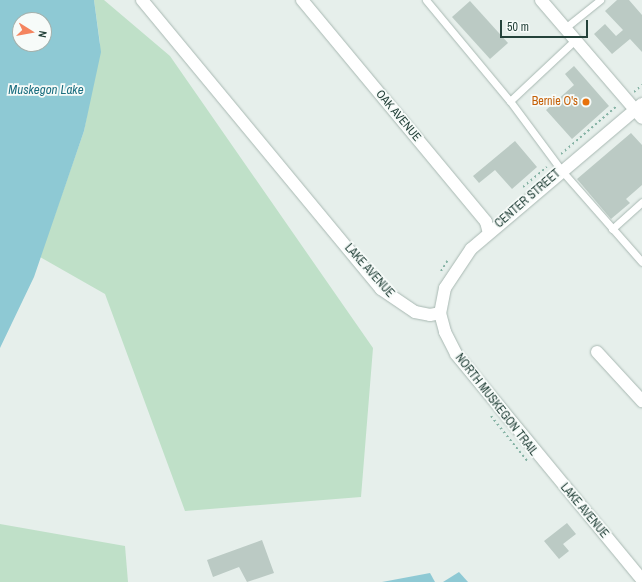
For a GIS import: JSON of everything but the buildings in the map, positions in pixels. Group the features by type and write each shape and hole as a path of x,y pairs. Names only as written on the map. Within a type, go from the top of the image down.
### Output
{"street":[{"name":"LAKE AVENUE","path":"142,0 381,289 415,312 430,315 440,313 445,332 456,354 642,580"},
{"name":"OAK AVENUE","path":"302,0 486,222 489,233"},
{"path":"541,0 625,99 640,110"},
{"name":"CENTER STREET","path":"440,313 445,288 454,269 489,233 562,171 640,110"},
{"path":"597,352 642,401"}],"lane":[{"path":"426,0 510,101 556,159 562,171 642,262"},
{"path":"565,28 600,0"},
{"path":"510,101 575,40"},
{"path":"612,229 642,202"}],"path":[{"path":"521,190 625,99"},
{"path":"439,279 443,266 453,256"},
{"name":"NORTH MUSKEGON TRAIL","path":"488,414 532,467"}],"green space":[{"path":"94,0 104,0 170,56 373,348 361,497 185,511 105,294 40,257 84,131 100,43"},
{"path":"0,524 125,546 128,582 0,582"}],"water":[{"name":"Muskegon Lake","path":"0,0 94,0 101,52 84,131 34,277 0,348"},
{"path":"459,572 468,582 443,582"},
{"path":"430,573 435,582 382,582"}],"place":[{"name":"Bernie O's","path":"586,102"}]}
